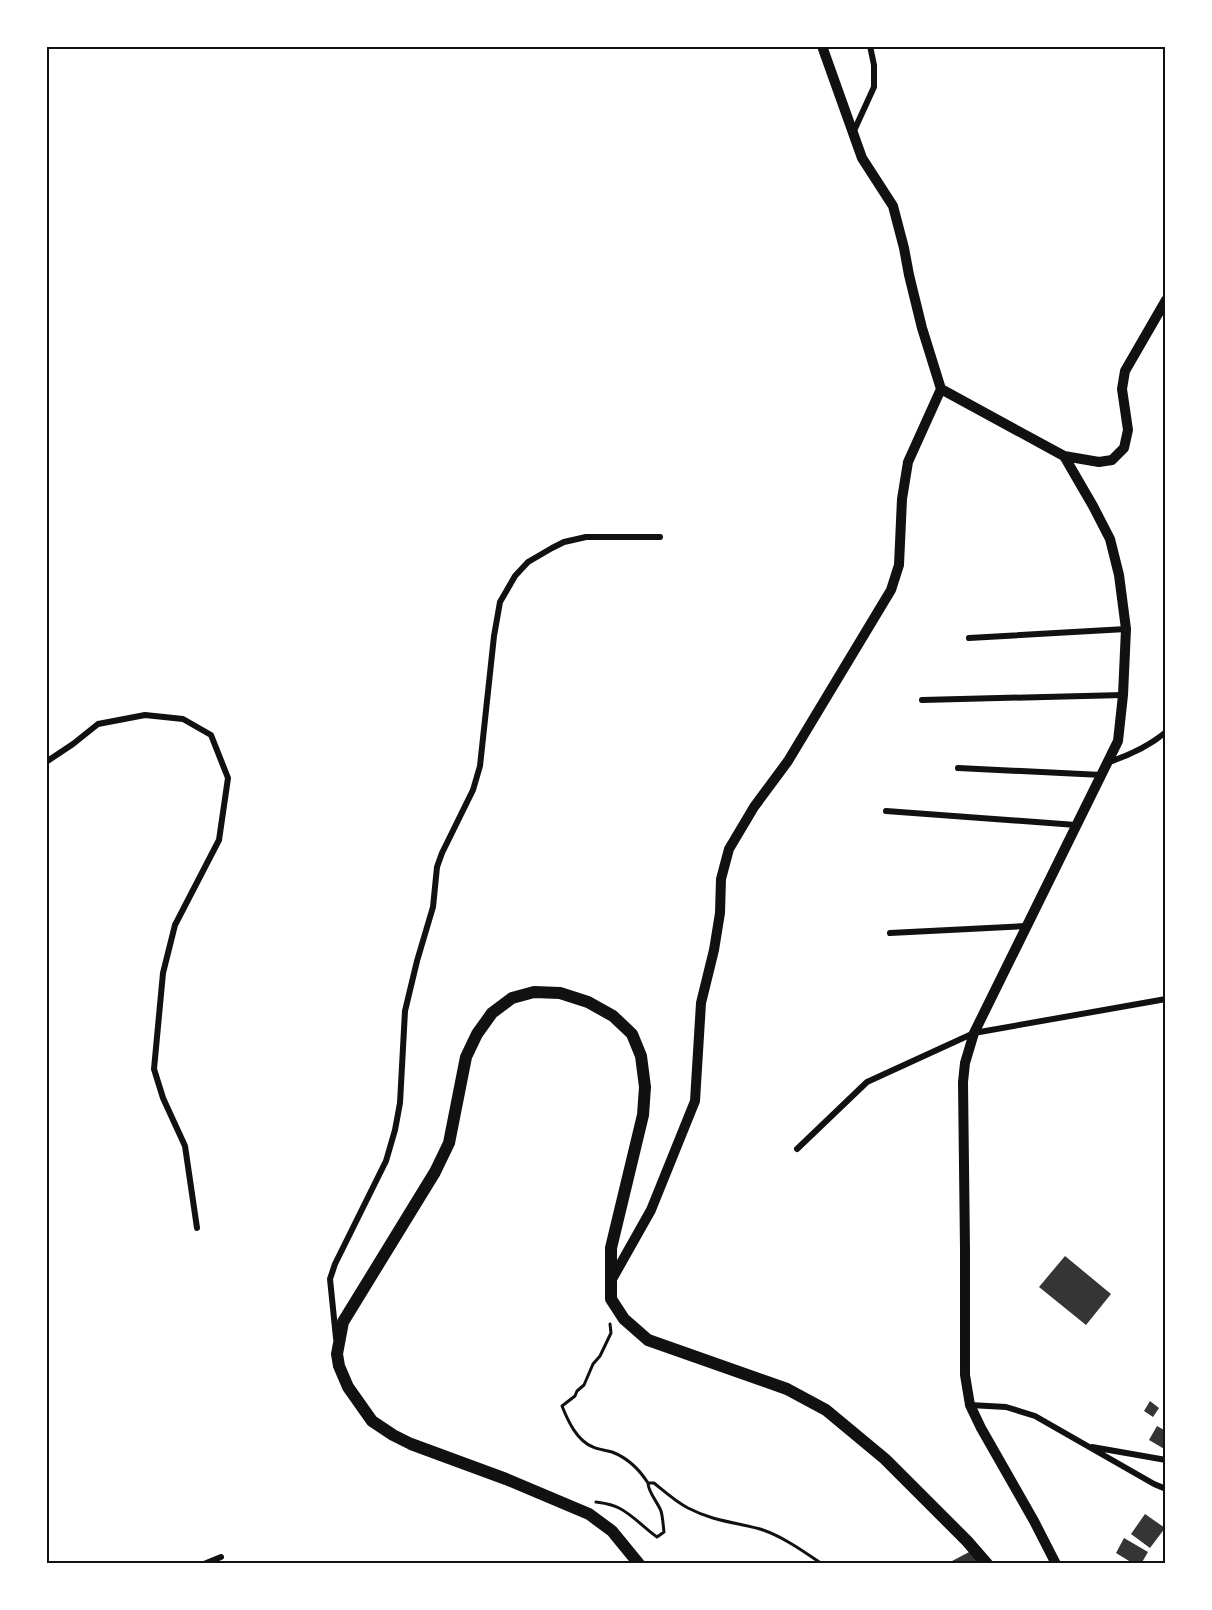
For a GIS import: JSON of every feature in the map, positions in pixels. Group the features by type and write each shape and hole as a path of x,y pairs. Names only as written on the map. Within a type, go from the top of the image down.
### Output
{"main road":[{"path":"639,1563 612,1531 589,1514 393,1435 372,1421 348,1387 339,1366 337,1354 343,1322 435,1172 449,1143 466,1057 477,1034 492,1013 512,998 534,992 560,993 588,1002 613,1016 632,1034 641,1056 645,1087 643,1115 611,1248 611,1299 624,1319 648,1340 787,1389 826,1410 885,1460 987,1563"}],"street":[{"path":"822,46 862,158 893,206 922,328 941,389 1064,456 1099,462 1113,460 1124,448 1128,430 1122,389 1125,371 1166,300"},
{"path":"853,133 874,87 874,65 870,46"},
{"path":"611,1281 651,1210 694,1101 701,1003 714,950 720,913 721,879 729,849 754,807 788,761 891,590 899,565 902,499 908,462 941,389"},
{"path":"1056,1563 981,1428 970,1405 964,1375 963,1082 965,1063 974,1034 1118,741 1126,629 1119,575 1110,539 1064,456"},
{"path":"337,1354 330,1279 335,1264 386,1161 395,1130 400,1103 405,1011 433,907 437,867 473,790 480,766 494,636 500,602 515,576 528,562 564,542 586,537 660,537"},
{"path":"969,638 1126,629"},
{"path":"922,700 1123,695"},
{"path":"46,762 74,744 98,724 145,715 183,719 211,735 228,778 219,840 175,925 164,973 154,1070 163,1098 185,1146 197,1228"},
{"path":"1108,763 1133,754 1153,743 1166,732"},
{"path":"958,768 1102,775"},
{"path":"886,811 1077,825"},
{"path":"890,933 1027,926"},
{"path":"797,1149 867,1082 974,1034 1166,999"},
{"path":"970,1405 1006,1407 1035,1416 1166,1489"},
{"path":"1086,1446 1166,1460"},
{"path":"204,1563 221,1557"}],"path":[{"path":"593,1501 617,1506 657,1537 663,1532 662,1515 654,1496 648,1489 648,1483 637,1467 612,1452 591,1447 576,1434 562,1406 584,1385 593,1364 600,1356 611,1333 610,1317"},
{"path":"648,1483 654,1484 686,1507 709,1517 762,1530 795,1546 822,1563"}],"building":[{"path":"1065,1256 1111,1294 1086,1325 1039,1287"},
{"path":"1150,1401 1159,1408 1153,1417 1144,1411"},
{"path":"1157,1426 1166,1431 1166,1450 1149,1440"},
{"path":"1145,1514 1165,1528 1150,1548 1131,1534"},
{"path":"1124,1538 1148,1552 1141,1564 1134,1564 1116,1553"},
{"path":"973,1550 979,1564 954,1564 952,1561"}]}
